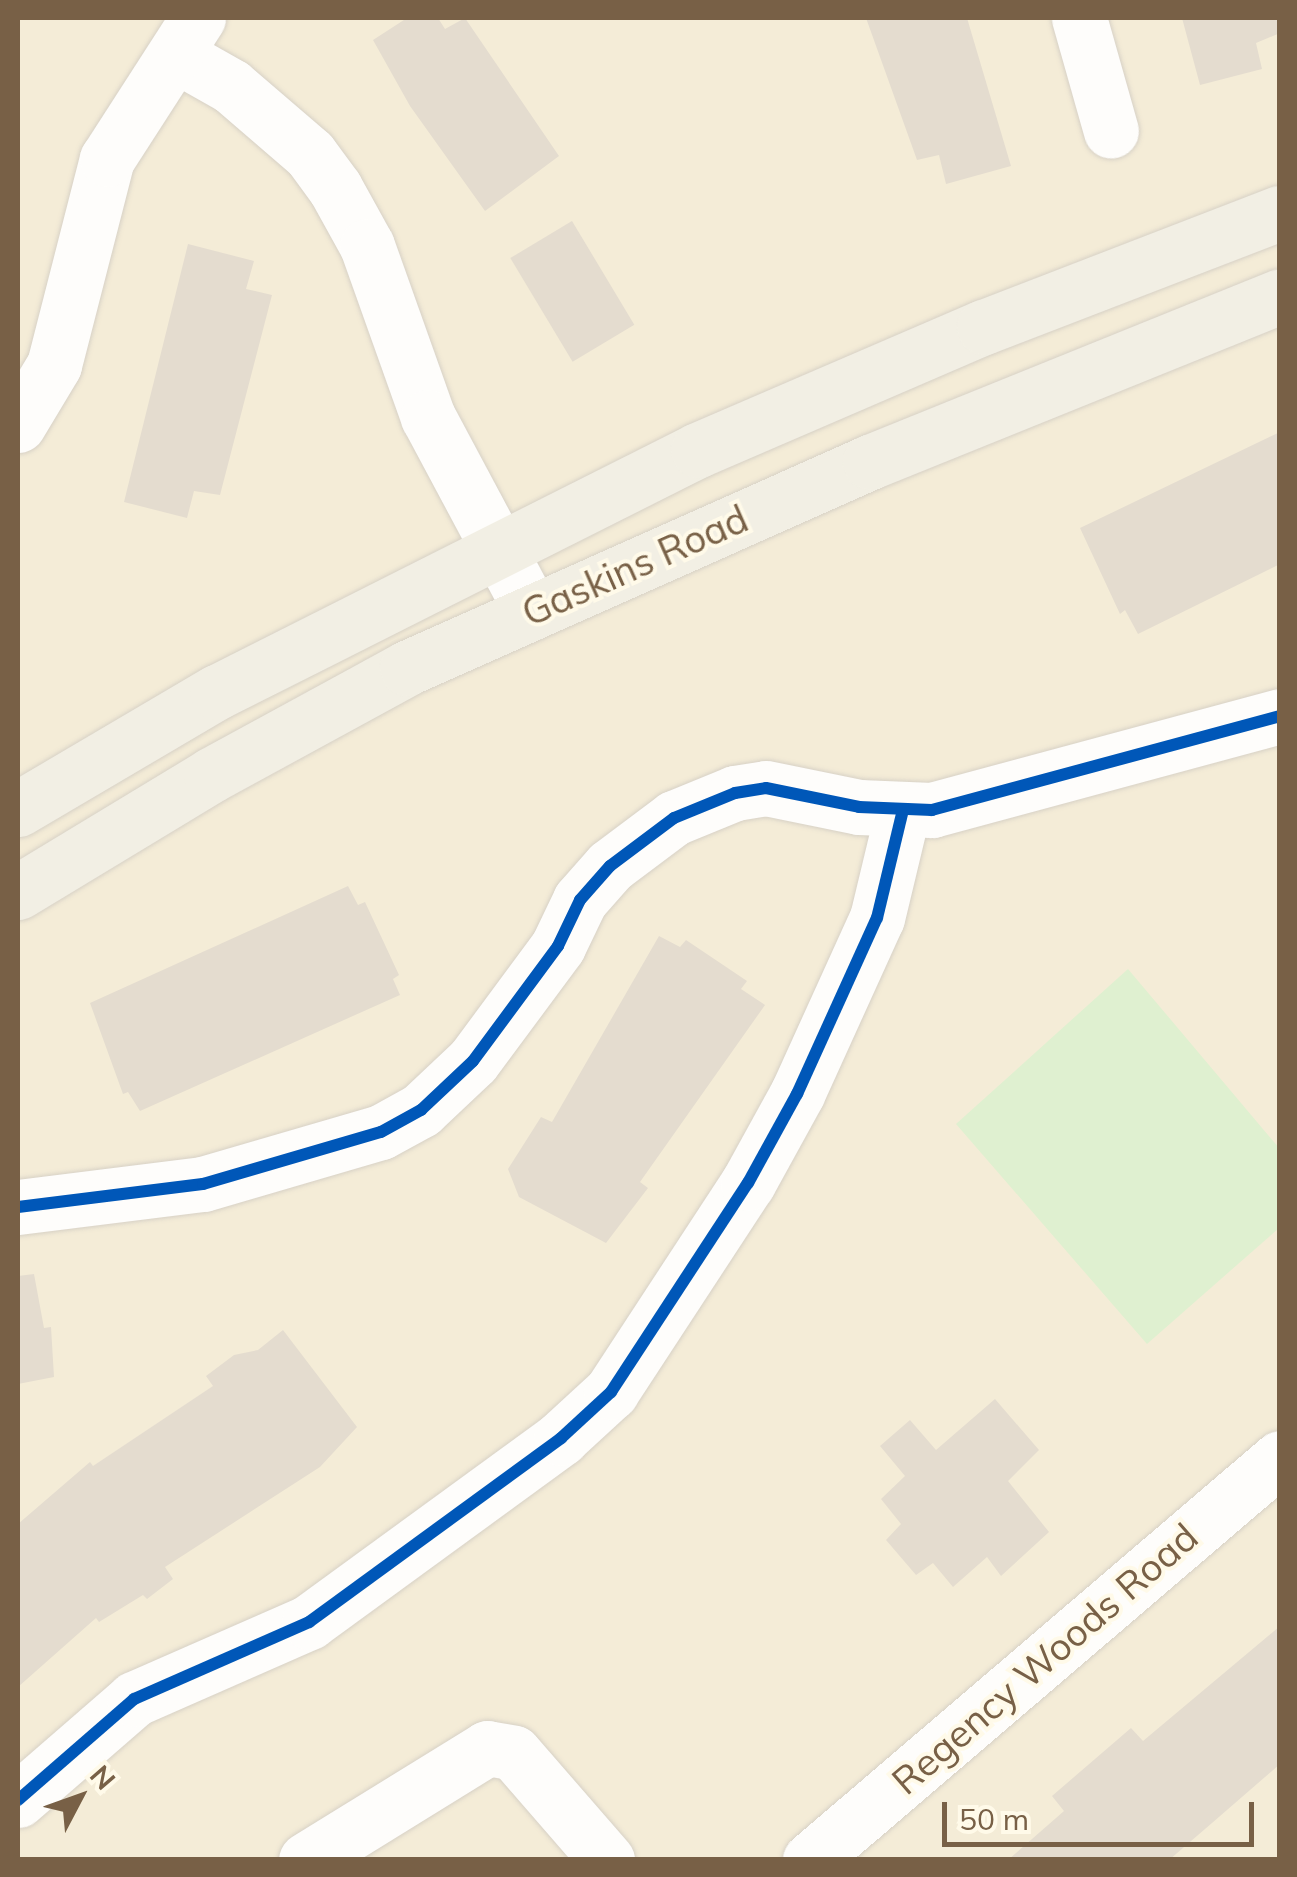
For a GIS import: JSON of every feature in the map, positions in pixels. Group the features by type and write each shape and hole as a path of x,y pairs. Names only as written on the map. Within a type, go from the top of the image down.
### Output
{"main road":[{"name":"Gaskins Road","path":"18,808 217,692 698,450 948,342 1280,213"},
{"name":"Gaskins Road","path":"18,892 374,686 905,447 1280,296"}],"street":[{"path":"1079,18 1111,131"},
{"path":"18,425 54,365 108,159 187,36 231,86 310,154 335,188 367,246 428,417 532,612"},
{"path":"18,1207 203,1184 381,1132 421,1110 473,1061 558,946 580,900 610,866 674,818 735,793 766,788 903,810 932,810 1280,716"},
{"path":"18,1800 134,1700 309,1622 561,1438 611,1392 748,1183 796,1094 877,918 903,810"},
{"name":"Regency Woods Road","path":"810,1860 1280,1458"},
{"path":"306,1860 488,1748 514,1753 607,1860"}],"shaded area":[{"path":"18,18 1279,18 1279,1859 18,1859"}],"green space":[{"path":"1128,969 1279,1148 1279,1228 1147,1344 956,1124"}],"building":[{"path":"407,18 438,18 445,29 465,18 559,156 485,211 410,106 373,40"},
{"path":"866,18 967,18 1011,166 946,184 939,155 917,160"},
{"path":"1182,18 1280,18 1280,33 1256,43 1262,69 1200,85"},
{"path":"572,221 634,325 573,362 510,258"},
{"path":"188,244 254,261 246,289 272,295 220,495 194,491 187,518 124,502"},
{"path":"1280,432 1280,564 1138,634 1125,610 1120,614 1080,528"},
{"path":"348,886 358,905 365,902 399,975 393,979 400,995 140,1111 128,1092 123,1094 90,1003"},
{"path":"659,936 680,947 686,940 747,981 741,989 765,1005 640,1182 648,1188 606,1243 519,1197 508,1169 541,1117 552,1122"},
{"path":"34,1274 44,1328 51,1327 54,1377 18,1384 18,1276"},
{"path":"283,1330 357,1427 320,1467 165,1567 173,1579 147,1599 143,1595 99,1622 96,1618 18,1687 18,1524 90,1462 93,1466 213,1386 206,1376 234,1355 258,1350"},
{"path":"995,1399 1039,1450 1008,1481 1049,1532 1001,1576 987,1557 953,1587 933,1563 916,1575 886,1540 901,1524 881,1499 905,1476 880,1446 910,1420 936,1450"},
{"path":"1280,1626 1280,1764 1169,1860 1008,1860 1064,1811 1052,1796 1131,1728 1143,1741"}],"cycle path":[{"path":"18,1207 203,1184 381,1132 421,1110 473,1061 558,946 580,900 610,866 674,818 735,793 766,788 859,807 932,810 1280,716"},
{"path":"18,1800 134,1699 309,1622 561,1438 611,1392 748,1183 797,1094 877,918 903,810"}]}
